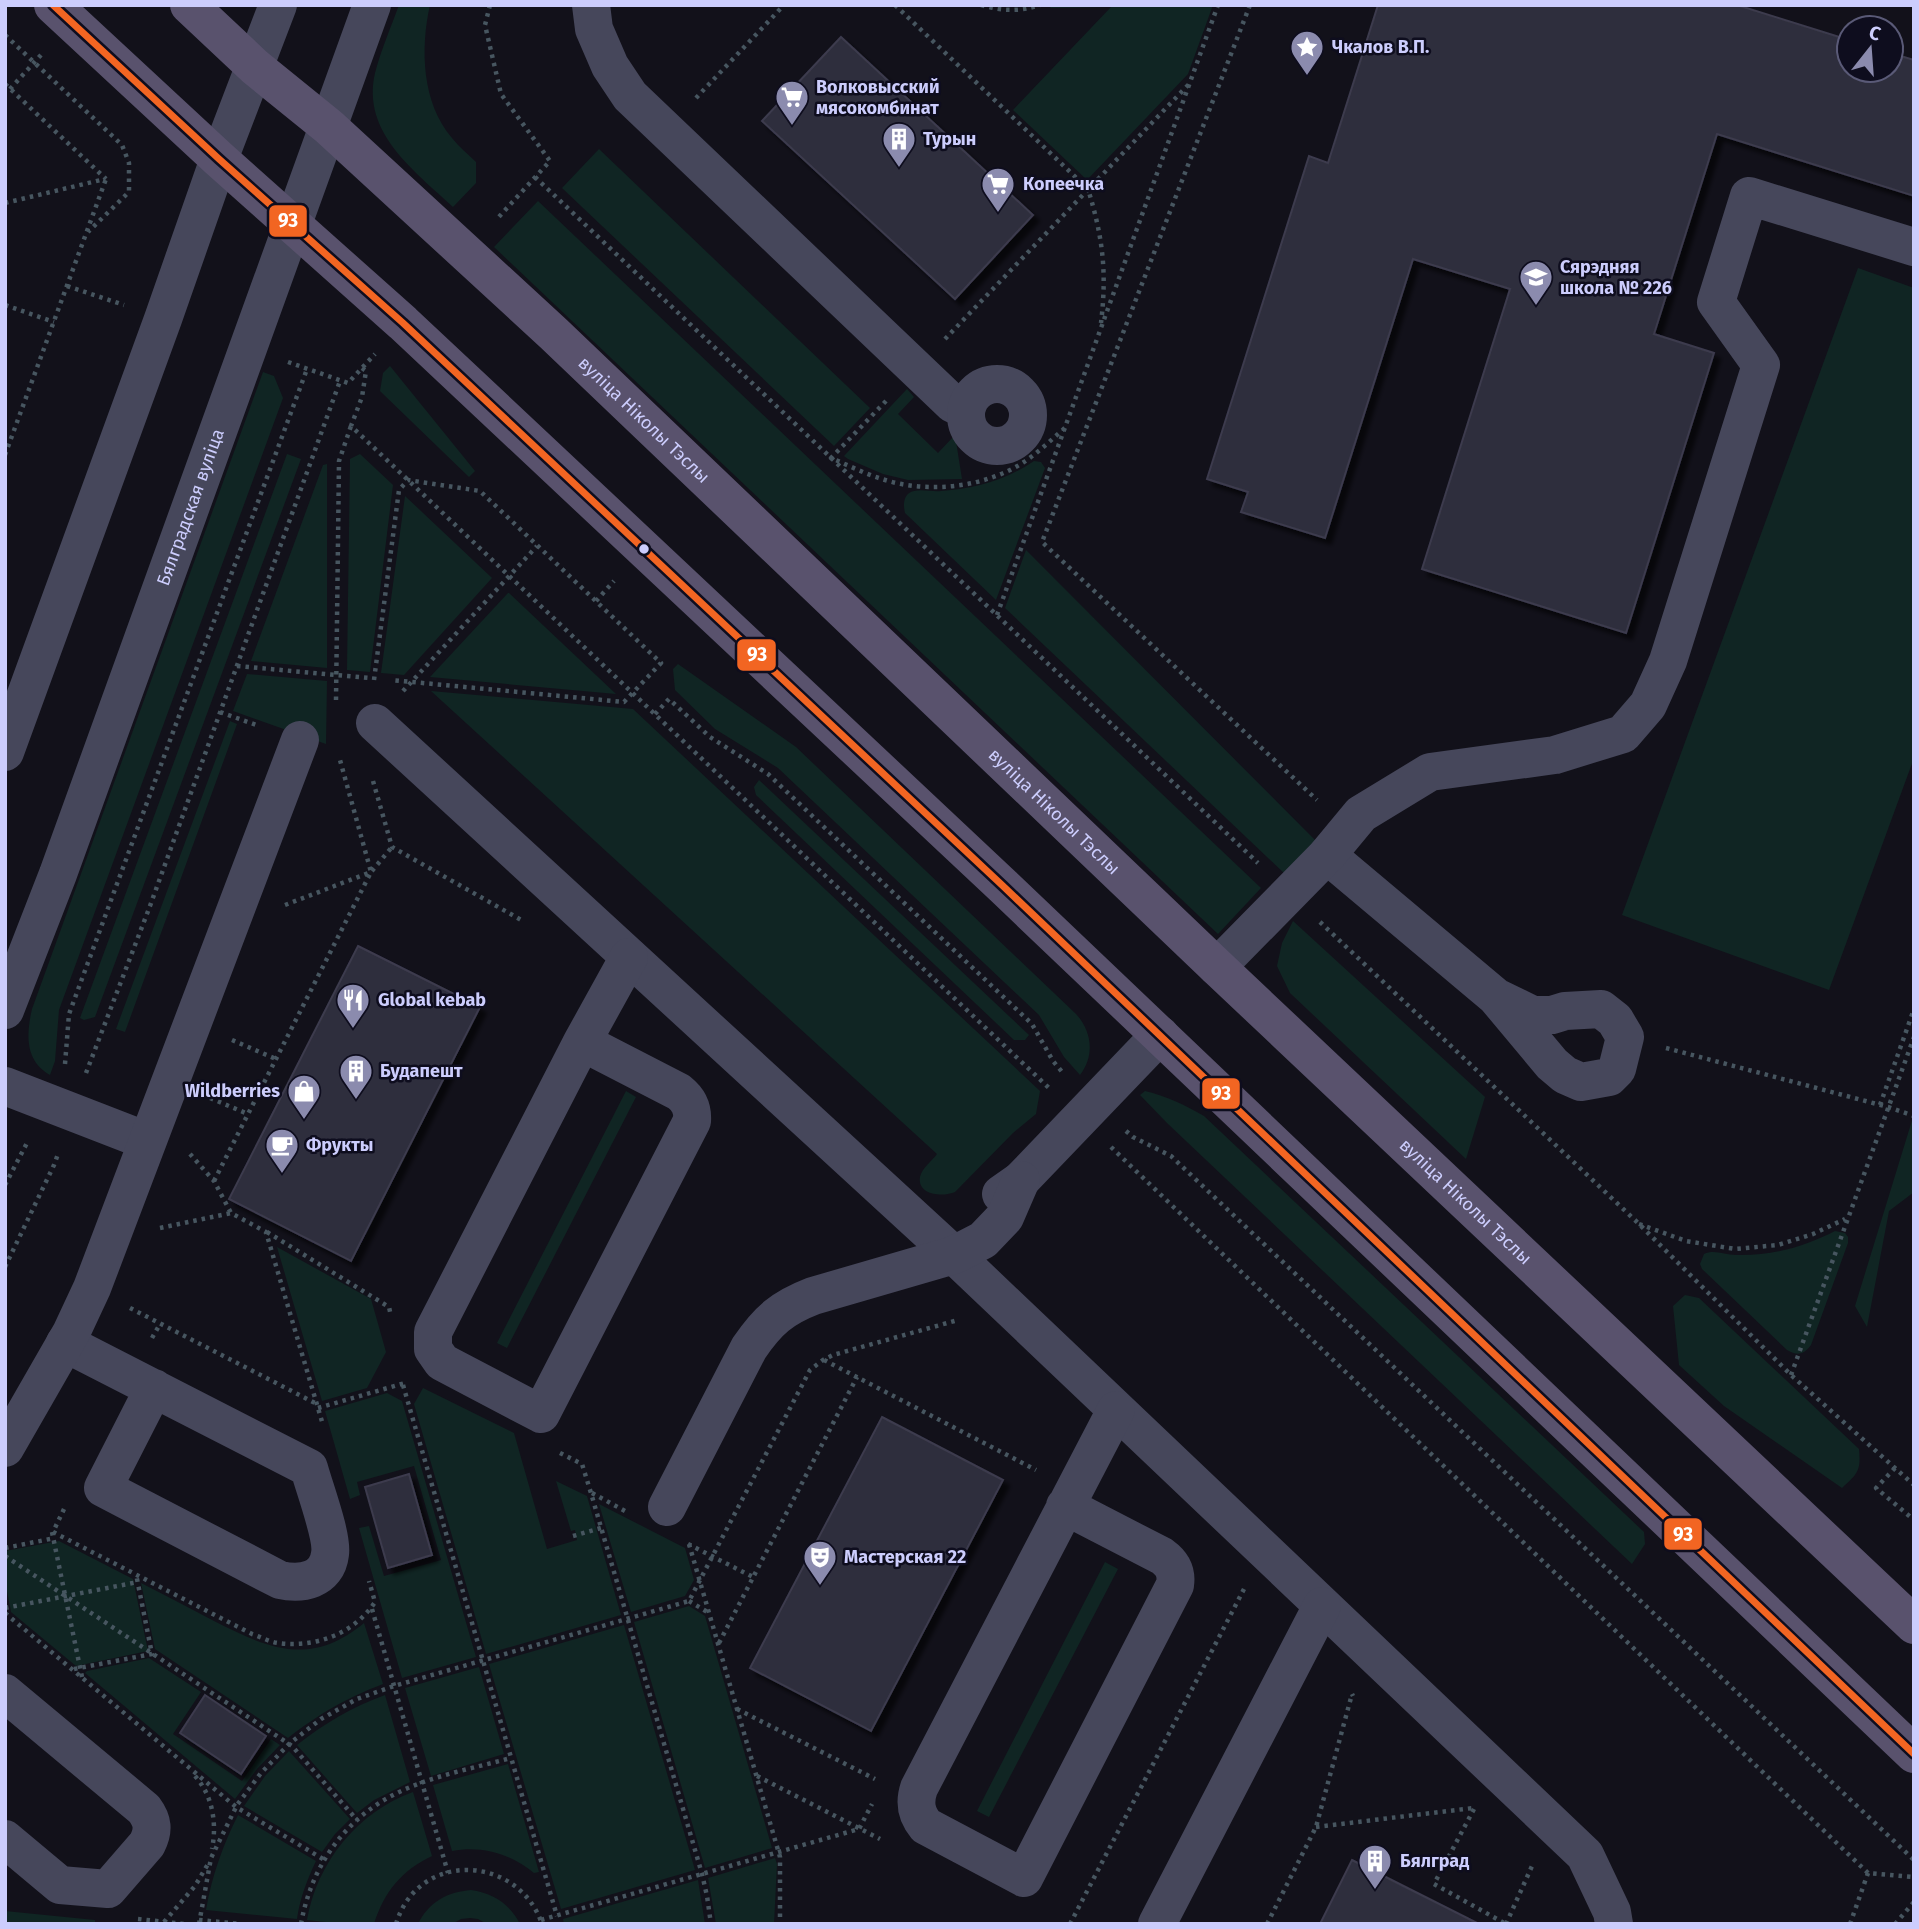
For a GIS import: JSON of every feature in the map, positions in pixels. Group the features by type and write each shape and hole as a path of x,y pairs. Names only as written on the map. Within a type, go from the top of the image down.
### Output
{"main road":[{"path":"53,5 219,159 413,332 1160,1035 1914,1754"},
{"name":"вуліца Ніколы Тэслы","path":"189,5 255,67 329,127 544,325 1217,967 1914,1625"}],"street":[{"path":"5,752 219,159 278,5"},
{"name":"Бялградская вуліца","path":"5,1010 72,836 372,5"},
{"path":"591,5 594,29 610,66 630,96 916,370 953,404 966,408"},
{"path":"1217,967 1361,814 1430,772 1555,755 1623,734 1648,705 1668,661 1761,365 1716,302 1749,195 1914,247"},
{"path":"371,727 629,957 954,1255 1585,1855 1612,1912 1614,1924"},
{"path":"5,1448 65,1343 92,1288 300,740"},
{"path":"1337,842 1496,997 1552,1064 1565,1075 1581,1082 1609,1077 1617,1069 1625,1037 1615,1020 1601,1009 1533,1015 1496,997"},
{"path":"582,1042 679,1092 692,1107 692,1121 541,1414 442,1362 433,1349 433,1332 582,1042 629,957"},
{"path":"667,1507 750,1348 761,1330 776,1315 813,1296 954,1255 968,1226 989,1203 1021,1180 1160,1035"},
{"path":"5,1086 147,1142"},
{"path":"65,1343 154,1388 309,1468 331,1552 327,1565 319,1576 307,1582 280,1580 103,1488 154,1388"},
{"path":"1070,1498 1162,1556 1172,1565 1176,1578 1173,1592 1024,1878 926,1826 917,1812 916,1796 1115,1410"},
{"path":"1157,1924 1322,1606"},
{"path":"5,1693 144,1809 153,1826 147,1844 108,1889 60,1885 5,1839"}],"path":[{"path":"490,5 485,25 501,94 550,161 535,177 1638,1223 1791,1375 1914,1485"},
{"path":"665,130 784,5"},
{"path":"895,5 1088,189 1097,217 1103,253 1105,290 1100,331"},
{"path":"981,5 1004,11 1040,5"},
{"path":"997,615 1218,5"},
{"path":"1250,5 1042,542 1337,842"},
{"path":"5,35 122,145 129,163 129,192 85,235"},
{"path":"831,458 1191,82"},
{"path":"5,84 106,179"},
{"path":"5,455 106,179"},
{"path":"5,204 106,179"},
{"path":"5,305 54,322"},
{"path":"362,368 366,371 362,397 351,426 632,693 1088,1109 1868,1873 1914,1877"},
{"path":"5,1267 54,1165 69,1014 307,369"},
{"path":"5,1185 22,1151 61,1108 150,906 340,381"},
{"path":"831,458 881,479 908,486 969,484 1000,474 1021,463 1041,450 1066,427"},
{"path":"237,666 624,702 661,663 480,491 408,480"},
{"path":"408,480 399,491 374,679 371,727 364,752 392,847 534,928"},
{"path":"371,727 537,546"},
{"path":"655,714 669,699 710,737 768,774 1032,1024 1053,1061 1074,1085 1088,1109 1133,1137 1171,1156 1914,1860"},
{"path":"220,712 300,740"},
{"path":"276,908 371,872 392,847"},
{"path":"1880,1105 1914,1009"},
{"path":"1625,1037 1914,1116"},
{"path":"1791,1375 1914,1037"},
{"path":"228,1039 276,1059"},
{"path":"214,1181 231,1213 389,1307 392,1321 398,1308"},
{"path":"112,1238 231,1213"},
{"path":"1638,1223 1686,1241 1735,1249 1779,1245 1813,1234 1846,1218"},
{"path":"266,1232 326,1434"},
{"path":"164,1922 195,1886 236,1807 261,1773 288,1744 357,1699 689,1601 810,1370 833,1355 1006,1306"},
{"path":"160,1324 318,1406 410,1381"},
{"path":"824,1360 1070,1498"},
{"path":"400,1375 557,1916"},
{"path":"719,1643 857,1377"},
{"path":"582,1464 702,1874 711,1924"},
{"path":"1895,1468 1876,1488 1914,1520"},
{"path":"573,1536 601,1528"},
{"path":"53,1532 82,1677"},
{"path":"5,1548 62,1536"},
{"path":"689,1544 779,1852 780,1924"},
{"path":"1070,1924 1264,1550"},
{"path":"5,1556 288,1744 356,1820"},
{"path":"136,1574 152,1654"},
{"path":"367,1576 375,1602 371,1608 447,1873"},
{"path":"7,1611 65,1596 147,1580"},
{"path":"5,1600 7,1611 236,1807 323,1859"},
{"path":"689,1601 709,1613"},
{"path":"73,1670 152,1654"},
{"path":"1267,1924 1316,1827 1352,1694 1362,1704"},
{"path":"737,1709 883,1782"},
{"path":"301,1924 312,1881 323,1859 338,1838 356,1820 399,1792 511,1758"},
{"path":"184,1763 199,1780 209,1799 215,1822 199,1922 242,1924"},
{"path":"396,1924 403,1906 427,1882 447,1873 471,1869 504,1878 523,1891 531,1900 542,1922 859,1829 877,1794"},
{"path":"1464,1798 1484,1816"},
{"path":"1316,1827 1474,1808"},
{"path":"1474,1808 1434,1884 1506,1924 1534,1861"},
{"path":"1850,1924 1868,1873"},
{"path":"1895,1924 1914,1902"}],"green space":[{"path":"399,5 430,5 425,39 429,92 442,124 476,162 476,183 453,207 394,149 376,114 373,95 375,73"},
{"path":"1053,5 1213,5 1188,74 1087,180 1013,110 1111,7 1050,8"},
{"path":"599,149 870,408 834,446 562,188"},
{"path":"538,201 1261,888 1218,934 494,247"},
{"path":"1858,268 1914,288 1914,758 1829,990 1622,915"},
{"path":"390,366 475,471 469,477 380,391 383,373"},
{"path":"263,372 274,376 283,398 59,1010 55,1061 50,1075 36,1062 29,1046 32,1009"},
{"path":"907,389 914,397 898,414 938,453 955,435 962,479 908,480 883,474 844,456"},
{"path":"287,454 301,459 95,1017 84,1020 80,1018"},
{"path":"360,454 393,485 370,672 347,670 350,459"},
{"path":"1034,461 1041,462 1045,468 996,600 905,513 905,500 910,492 914,491 954,490 978,486"},
{"path":"327,464 327,668 251,661 323,465"},
{"path":"405,496 492,578 404,675 381,673"},
{"path":"1026,550 1318,843 1286,875 1005,608"},
{"path":"509,593 616,694 430,677"},
{"path":"678,664 796,747 1076,1014 1085,1028 1090,1044 1088,1060 1080,1075 1064,1057 1039,1015 778,768 715,729 675,690 673,669"},
{"path":"247,674 327,681 326,744 233,711"},
{"path":"431,691 633,709 1040,1091 1036,1114 1013,1133 955,1192 938,1194 927,1191 920,1183 920,1177 937,1154"},
{"path":"230,721 237,724 125,1032 116,1029"},
{"path":"759,780 1029,1035 1025,1040 1014,1040 756,795 754,787"},
{"path":"1293,921 1485,1097 1466,1159 1290,993 1277,966 1282,943"},
{"path":"626,1091 636,1097 507,1348 497,1343"},
{"path":"1145,1091 1175,1101 1204,1116 1644,1532 1645,1544 1632,1564 1167,1123 1140,1095"},
{"path":"1914,1114 1914,1192 1889,1211 1867,1327 1855,1306"},
{"path":"1835,1231 1845,1233 1848,1243 1811,1345 1800,1354 1787,1350 1702,1269 1700,1264 1704,1254 1708,1253 1749,1255 1775,1252 1811,1242"},
{"path":"277,1247 371,1299 386,1352 367,1388 322,1401"},
{"path":"1685,1295 1699,1298 1859,1449 1857,1471 1842,1488 1724,1406 1679,1365 1673,1306"},
{"path":"423,1388 514,1433 547,1549 577,1540 575,1530 571,1531 556,1481 587,1496 621,1615 486,1654 414,1404"},
{"path":"387,1393 402,1401 476,1657 402,1678 359,1528 369,1526 384,1576 441,1560 414,1466 357,1482 360,1495 350,1499 325,1411"},
{"path":"599,1504 685,1548 694,1580 685,1596 631,1612"},
{"path":"59,1541 133,1579 148,1651 76,1666 11,1612 5,1581 5,1551"},
{"path":"1105,1562 1118,1569 989,1817 977,1811"},
{"path":"141,1583 234,1631 272,1646 308,1649 326,1645 345,1637 364,1623 383,1684 333,1707 288,1738 155,1649"},
{"path":"689,1606 705,1616 772,1848 705,1868 634,1622"},
{"path":"624,1625 695,1870 561,1909 489,1664"},
{"path":"149,1658 201,1692 173,1734 242,1781 271,1739 280,1745 257,1769 235,1799 85,1673"},
{"path":"479,1667 504,1754 431,1776 405,1688"},
{"path":"385,1695 410,1782 374,1800 357,1813 297,1745 339,1716"},
{"path":"289,1751 350,1819 322,1852 244,1806 265,1776"},
{"path":"508,1764 539,1872 534,1873 506,1856 485,1850 452,1851 433,1785"},
{"path":"413,1792 432,1856 412,1868 396,1883 383,1902 374,1924 307,1920 320,1878 343,1842 375,1812"},
{"path":"238,1815 316,1861 304,1889 297,1919 206,1910 219,1861"},
{"path":"775,1858 774,1924 716,1924 708,1878"},
{"path":"698,1880 705,1924 564,1924 563,1919"},
{"path":"471,1890 500,1901 520,1924 487,1924 470,1918 452,1924 418,1924 433,1904 454,1893"},
{"path":"5,1911 95,1920 95,1924 5,1924"}],"building":[{"path":"1378,5 1737,5 1835,36 1835,84 1905,84 1905,57 1914,60 1914,196 1717,134 1654,334 1714,353 1626,633 1422,569 1510,289 1413,259 1325,538 1241,512 1248,492 1207,479 1309,156 1328,163"},
{"name":"Турын","path":"841,37 1033,215 955,299 762,121"},
{"name":"Будапешт","path":"358,946 480,1007 351,1261 229,1199"},
{"path":"882,1417 1003,1480 871,1731 750,1668"},
{"path":"409,1474 432,1555 388,1568 365,1487"},
{"path":"205,1695 266,1736 241,1774 180,1733"},
{"name":"Бялград","path":"1352,1860 1479,1924 1320,1924"}],"transit line":[{"name":"93","path":"53,5 219,159 403,323 1003,886 1914,1754"}],"place":[{"name":"Чкалов В.П.","path":"1307,77"},
{"name":"Волковысский мясокомбинат","path":"792,127"},
{"name":"Турын","path":"899,169"},
{"name":"Копеечка","path":"998,214"},
{"name":"Сярэдняя школа № 226","path":"1536,307"},
{"name":"Global kebab","path":"353,1030"},
{"name":"Будапешт","path":"356,1101"},
{"name":"Wildberries","path":"304,1121"},
{"name":"Фрукты","path":"282,1175"},
{"name":"Мастерская 22","path":"820,1587"},
{"name":"Бялград","path":"1375,1891"}]}
